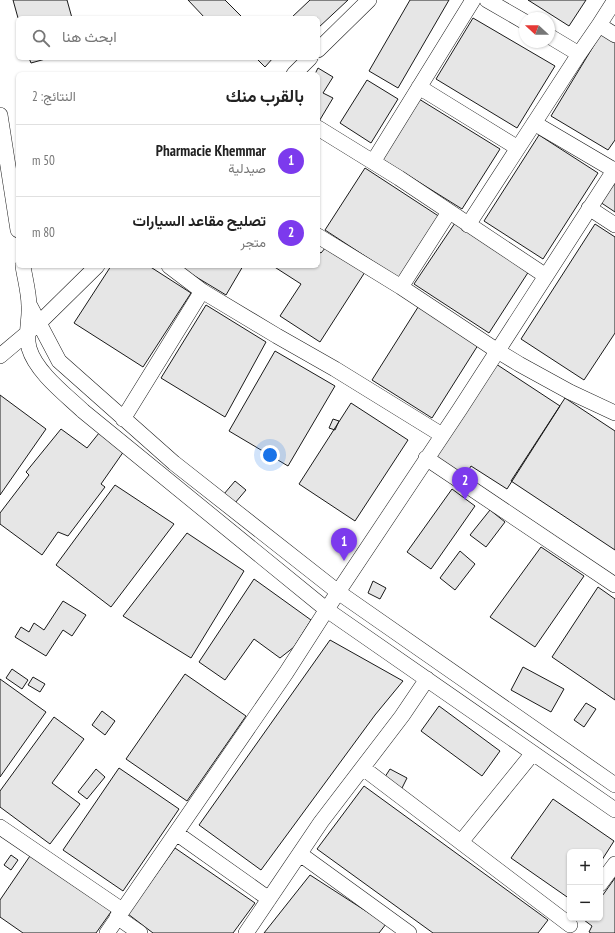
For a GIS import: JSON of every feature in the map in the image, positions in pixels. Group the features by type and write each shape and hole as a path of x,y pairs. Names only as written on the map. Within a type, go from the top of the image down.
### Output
{"street":[{"path":"320,48 369,0"},
{"path":"373,162 474,0"},
{"path":"487,0 519,19"},
{"path":"468,225 615,0"},
{"path":"599,25 615,36"},
{"path":"555,40 579,54"},
{"path":"296,72 308,60"},
{"path":"419,87 518,148"},
{"path":"107,933 286,673 496,350 546,276 614,169 534,123"},
{"path":"1,124 16,218"},
{"path":"320,129 373,162 546,276"},
{"path":"589,208 615,225"},
{"path":"401,287 449,212"},
{"path":"320,237 401,287 496,350 570,392 615,413"},
{"path":"23,268 29,306 26,334 30,350 38,366 56,386 83,411 327,610 615,810"},
{"path":"0,356 38,324 95,268"},
{"path":"172,268 202,291 335,369 442,435"},
{"path":"123,419 202,291"},
{"path":"29,306 59,361 174,463 338,592 615,785"},
{"path":"426,458 615,585"},
{"path":"246,933 322,822 402,716 427,679"},
{"path":"461,842 533,753"},
{"path":"363,768 569,925"},
{"path":"0,827 119,914 140,933"},
{"path":"176,833 269,899"},
{"path":"300,854 401,931"},
{"path":"603,880 615,864"}],"building":[{"path":"13,0 67,0 71,16 17,16"},
{"path":"188,0 225,0 241,16 203,16"},
{"path":"310,0 348,0 320,26 320,16 293,16"},
{"path":"410,0 449,0 398,88 369,71"},
{"path":"528,0 586,0 569,26 555,17 555,12 547,12"},
{"path":"473,18 519,45 519,48 524,48 555,66 517,128 436,79"},
{"path":"602,32 615,39 615,140 608,150 551,116"},
{"path":"30,60 42,60 31,63"},
{"path":"258,60 271,60 265,67"},
{"path":"318,68 333,77 323,93 333,98 320,120 320,72 316,72"},
{"path":"367,80 398,99 371,143 340,123"},
{"path":"419,99 500,149 462,209 382,159"},
{"path":"539,135 598,173 543,259 484,221"},
{"path":"365,168 440,217 400,279 325,230"},
{"path":"615,178 615,212 600,202"},
{"path":"455,223 529,271 489,333 414,284"},
{"path":"595,224 615,237 615,333 584,380 521,339"},
{"path":"326,247 365,272 320,342 280,316 301,284 276,268 320,268 320,252"},
{"path":"110,268 152,268 191,293 143,367 74,323"},
{"path":"181,268 242,268 226,295"},
{"path":"420,304 480,342 432,418 372,380"},
{"path":"206,305 266,342 225,417 161,378"},
{"path":"275,351 335,386 288,466 229,431"},
{"path":"493,362 560,406 507,489 471,466 465,476 433,455"},
{"path":"0,395 46,429 0,495"},
{"path":"565,398 615,431 615,550 511,481"},
{"path":"351,403 408,440 355,521 299,484"},
{"path":"333,419 339,421 335,430 329,428"},
{"path":"61,429 87,448 99,433 124,451 101,484 105,487 68,536 58,532 42,555 0,524 0,513 29,475 26,472"},
{"path":"235,481 246,490 235,503 224,494"},
{"path":"115,485 174,524 111,607 56,565"},
{"path":"452,489 475,506 431,569 407,552"},
{"path":"490,510 505,522 486,547 470,535"},
{"path":"187,533 244,571 191,658 123,616"},
{"path":"541,547 584,576 535,647 490,617"},
{"path":"460,551 475,564 455,590 440,578"},
{"path":"254,579 311,620 294,647 280,658 254,639 225,680 199,662"},
{"path":"373,581 386,588 380,599 368,593"},
{"path":"598,587 615,599 615,700 552,657"},
{"path":"63,601 86,615 72,636 63,630 46,656 15,637 21,627 29,632 34,623 44,630"},
{"path":"330,640 403,681 375,715 261,870 199,825"},
{"path":"523,667 564,689 551,712 511,690"},
{"path":"12,669 28,680 22,689 6,678"},
{"path":"185,674 246,716 187,801 126,759"},
{"path":"33,677 45,684 40,692 28,685"},
{"path":"0,679 46,712 0,777"},
{"path":"586,703 596,709 584,727 574,720"},
{"path":"439,706 500,751 482,776 421,731"},
{"path":"102,711 115,721 105,735 92,725"},
{"path":"54,717 84,739 52,783 80,804 50,844 0,807 0,791"},
{"path":"119,768 179,809 123,891 63,850"},
{"path":"96,769 105,777 87,799 78,792"},
{"path":"390,769 407,778 401,790 383,780"},
{"path":"364,786 548,920 538,933 433,933 317,849"},
{"path":"553,799 614,841 603,858 603,849 567,849 567,897 511,858"},
{"path":"175,848 255,903 233,933 153,933 128,914"},
{"path":"32,853 113,909 96,933 23,933 0,917 0,900"},
{"path":"11,855 18,860 11,870 4,865"},
{"path":"310,875 386,924 379,933 264,933"},
{"path":"615,878 615,933 591,933 589,932 592,926 585,921 603,921 603,895"}],"place":[{"name":"تصليح مقاعد السيارات","path":"465,500"},
{"name":"Pharmacie Khemmar","path":"344,561"}]}
